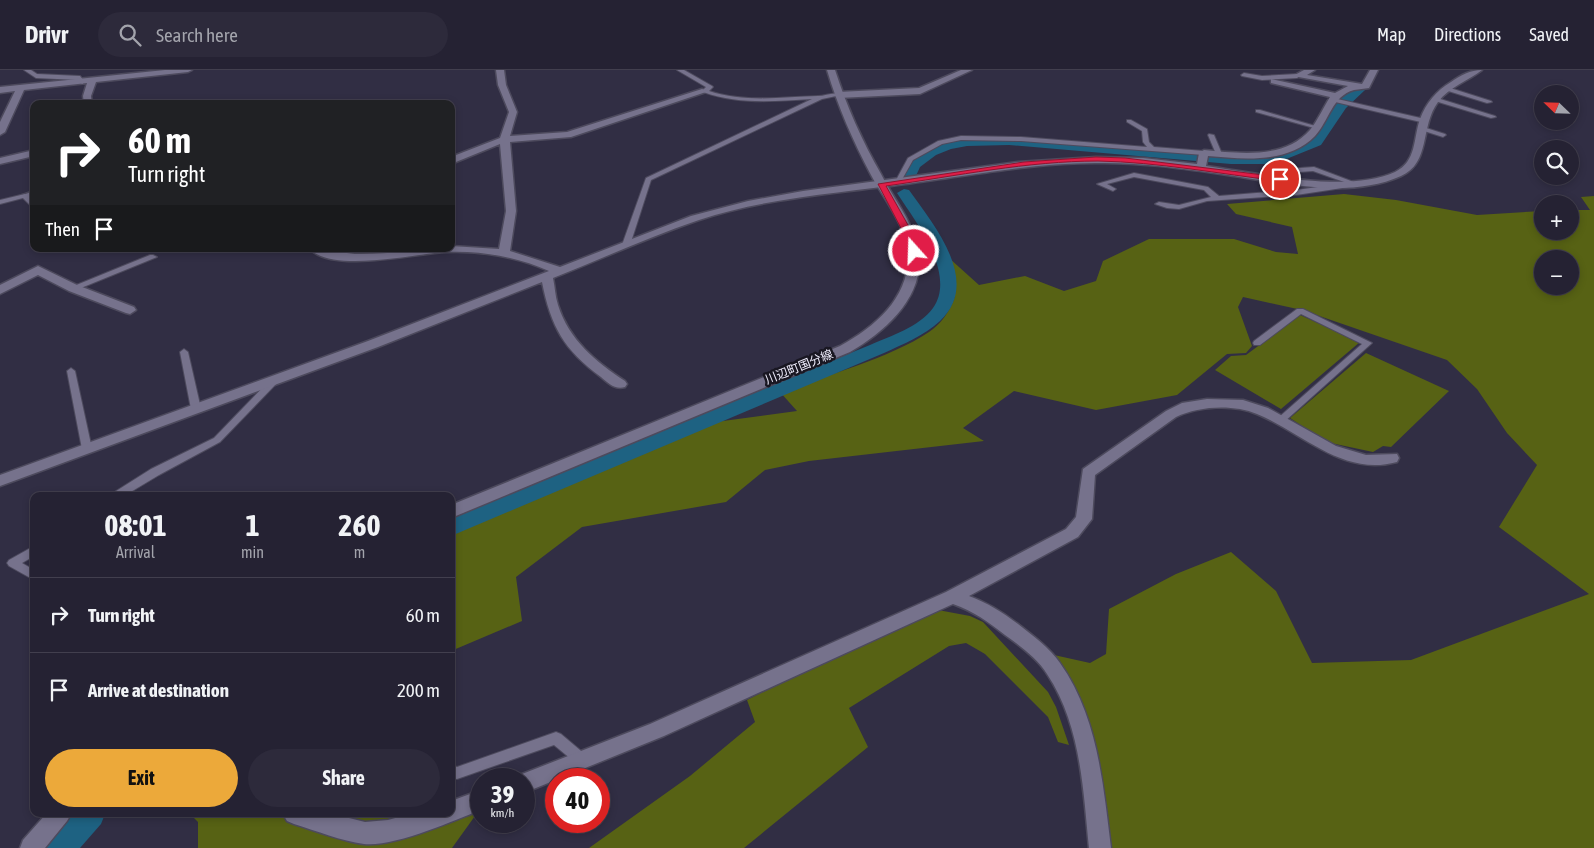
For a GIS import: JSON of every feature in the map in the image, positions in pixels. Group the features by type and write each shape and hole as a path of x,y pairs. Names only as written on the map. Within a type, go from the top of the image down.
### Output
{"street":[{"path":"0,90 188,70"},
{"path":"500,70 502,85 513,112 505,127 504,166 511,211 504,253"},
{"name":"川辺町国分線","path":"455,510 845,349 869,334 891,316 903,301 910,287 914,251 909,234 854,134 838,95 831,70"},
{"path":"838,95 920,91 968,70"},
{"path":"1297,76 1311,70"},
{"path":"1203,159 1219,154 1266,156 1302,142 1316,127 1334,99 1351,86 1366,86 1374,70"},
{"path":"0,481 274,381 559,270 718,211 784,198 1068,160 1203,159 1312,183 1368,184 1405,172 1414,164 1429,108 1452,83 1478,70"},
{"path":"1297,76 1359,86"},
{"path":"88,100 92,81"},
{"path":"1274,81 1334,99"},
{"path":"0,132 4,113 20,89"},
{"path":"455,160 505,140 568,135 705,91"},
{"path":"0,160 30,154"},
{"path":"455,250 504,253 536,259 559,270"},
{"path":"325,252 337,256 368,257 417,252"},
{"path":"0,290 38,270 73,288 130,310"},
{"path":"546,276 550,284 552,304 575,347 589,364 620,384"},
{"path":"535,779 657,730 952,596 1072,533 1084,519 1088,473 1171,414 1193,406 1243,405 1263,411 1281,420 1331,450 1366,460 1392,458"},
{"path":"952,596 983,608 1022,637 1053,667 1072,701 1089,756 1100,848"},
{"path":"455,810 470,804"},
{"path":"31,848 57,817"},
{"path":"305,817 365,834 388,831 434,817"}],"lane":[{"path":"27,70 36,76 80,78 82,82"},
{"path":"680,70 710,87 705,91"},
{"path":"1244,76 1262,78 1297,76"},
{"path":"1447,89 1490,102"},
{"path":"705,91 734,99 838,95"},
{"path":"626,245 648,179 821,97"},
{"path":"1334,99 1424,125 1443,135"},
{"path":"1436,100 1493,117"},
{"path":"1258,111 1316,127"},
{"path":"1129,121 1145,130 1146,142 1152,149"},
{"path":"1211,135 1219,154"},
{"path":"898,182 910,159 940,142 961,138 983,137 1152,149 1203,159"},
{"path":"1285,171 1314,169 1354,185"},
{"path":"1113,189 1100,184 1134,175 1206,188 1218,199"},
{"path":"1158,204 1174,209 1206,199 1321,191 1354,185"},
{"path":"0,202 29,195"},
{"path":"73,288 153,257"},
{"path":"1257,343 1300,311 1368,343 1281,420"},
{"path":"184,352 196,409"},
{"path":"71,371 87,449"},
{"path":"123,492 155,472 217,440 274,381"},
{"path":"30,552 13,563 30,574"},
{"path":"455,772 556,738 582,760"}],"green space":[{"path":"1344,194 1396,200 1477,215 1534,211 1534,240 1579,240 1579,210 1590,210 1581,197 1594,196 1594,848 1112,848 1096,754 1054,655 1090,663 1106,654 1109,609 1176,574 1231,552 1276,591 1312,663 1411,660 1589,594 1499,527 1537,465 1507,433 1477,389 1447,360 1302,310 1243,297 1238,307 1252,346 1246,353 1227,354 1177,395 1096,410 1014,391 963,428 984,441 809,461 765,470 726,502 582,527 516,577 522,621 455,649 455,528 495,509 708,423 797,411 780,392 877,358 913,341 937,326 950,308 955,294 949,258 979,285 1025,276 1064,291 1096,281 1103,261 1149,239 1234,239 1276,252 1298,254 1292,227 1236,214 1227,204"},
{"path":"1300,315 1360,342 1281,409 1215,370 1231,356 1246,355"},
{"path":"1366,353 1449,391 1391,447 1383,446 1373,452 1326,442 1290,418"},
{"path":"938,610 970,616 983,622 1048,692 1056,707 1069,745 1058,742 1048,717 985,654 966,643 949,646 849,708 868,747 744,848 589,848 690,776 755,722 747,700 866,639"},
{"path":"470,811 470,823 452,848 198,848 198,822 193,817 455,817 455,813"}],"waterway":[{"path":"910,175 914,165 931,152 948,145 967,142 1009,141 1231,160 1274,160 1316,142 1341,105 1359,90"},
{"path":"455,525 877,349 926,324 940,311 948,298 949,283 940,250 904,193"},
{"path":"60,848 87,817"}],"route":[{"path":"914,251 909,234 882,184 1024,164 1096,159 1201,168 1247,176 1280,179"}]}
